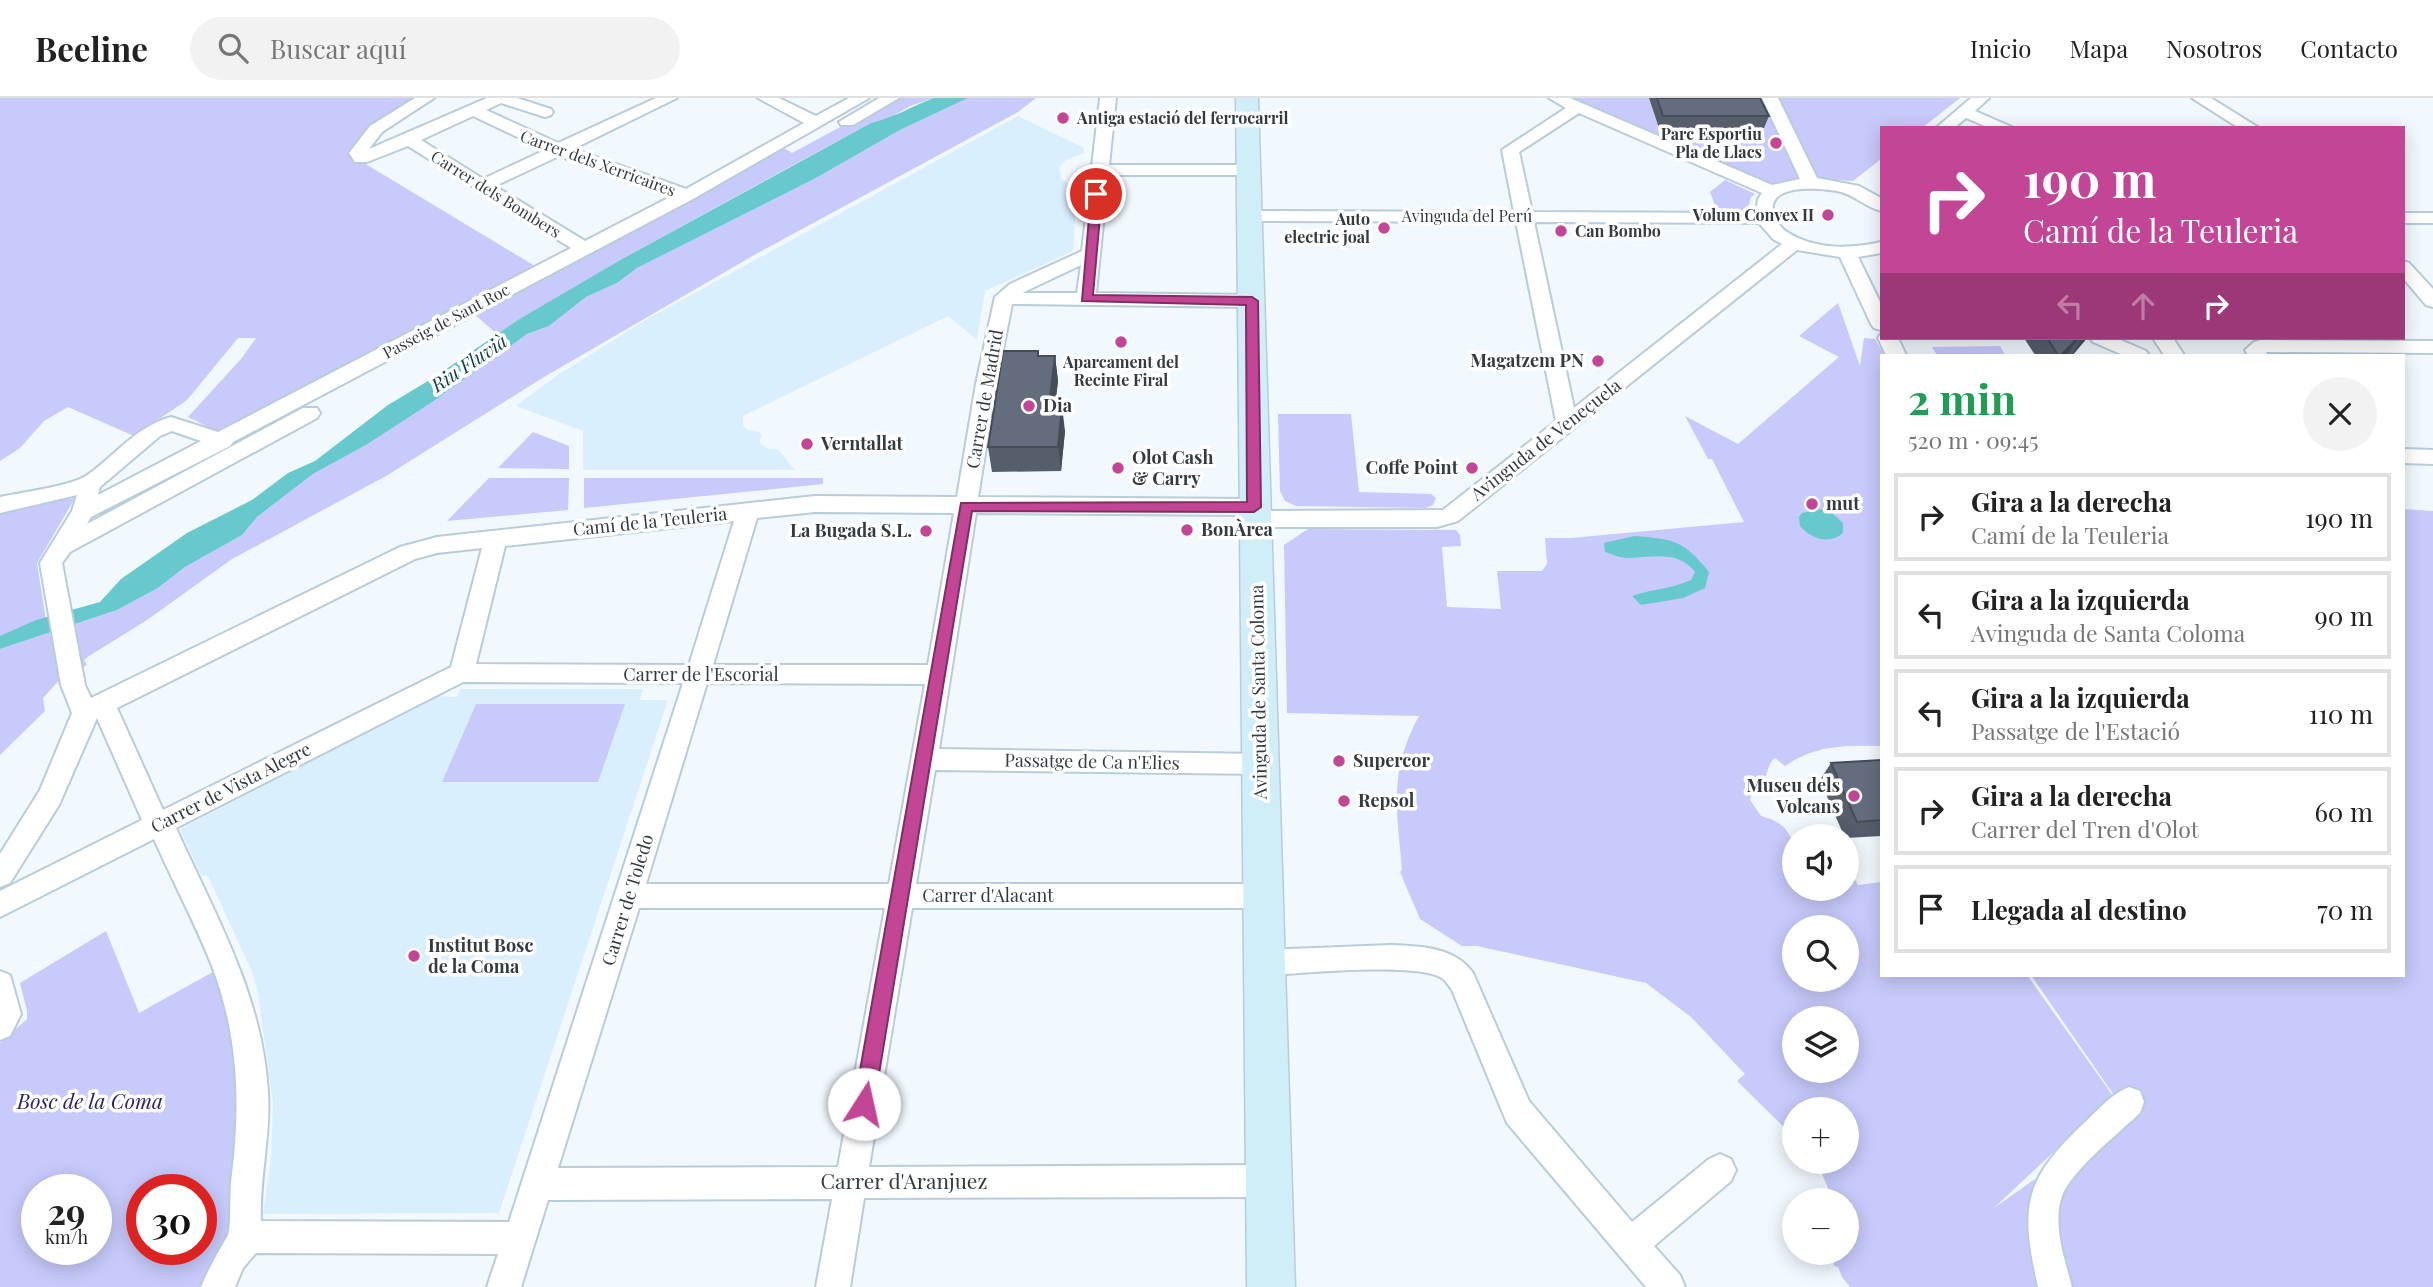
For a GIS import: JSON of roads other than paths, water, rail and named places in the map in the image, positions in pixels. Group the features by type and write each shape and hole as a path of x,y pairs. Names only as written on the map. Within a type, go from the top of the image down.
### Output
{"main road":[{"name":"Avinguda de Santa Coloma","path":"1247,98 1252,216 1254,513 1271,1287"}],"street":[{"path":"426,98 376,129 357,153 361,158 409,140 500,98 544,112"},
{"path":"483,185 669,98"},
{"path":"766,98 815,122"},
{"name":"Passeig de Sant Roc","path":"83,512 687,195 861,98"},
{"name":"Passeig de Sant Roc","path":"68,544 891,98"},
{"path":"1086,299 1108,98"},
{"path":"1557,98 1773,192"},
{"path":"1770,98 1811,183"},
{"path":"1946,126 1981,98"},
{"path":"2200,98 2248,126"},
{"path":"1567,425 1510,150 1577,107"},
{"name":"Carrer dels Xerricaires","path":"473,110 516,133 687,195"},
{"path":"1964,112 2001,126"},
{"name":"Carrer dels Bombers","path":"409,140 583,248"},
{"path":"1100,170 1249,170"},
{"path":"1862,193 1880,179"},
{"path":"1880,205 1862,193 1836,185 1811,183 1791,185 1773,192 1765,203 1766,218 1775,230 1796,243 1821,251 1847,254 1880,247"},
{"name":"Avinguda del Perú","path":"1252,216 1766,218"},
{"path":"2405,218 2433,218"},
{"name":"Avinguda de Veneçuela","path":"1254,513 1437,519 1450,516 1796,243"},
{"path":"1003,298 1017,288 1090,254"},
{"path":"1847,254 1880,322"},
{"path":"2405,270 2433,301"},
{"path":"1003,298 1252,301"},
{"name":"Carrer de Madrid","path":"832,1287 1003,298"},
{"path":"2105,340 2138,354"},
{"path":"2257,354 2255,350 2261,346 2433,347"},
{"path":"0,505 90,484 153,431 172,424 223,440"},
{"path":"2405,456 2433,457"},
{"path":"90,484 83,512 51,563 73,685 94,708 159,825 228,965 246,1030 254,1114 240,1245 218,1287"},
{"name":"Camí de la Teuleria","path":"94,708 408,553 437,545 815,505 1254,513"},
{"name":"Carrer de Toledo","path":"504,1287 629,897 748,511"},
{"path":"463,673 495,539"},
{"name":"Carrer de l'Escorial","path":"463,673 939,675"},
{"name":"Carrer de Vista Alegre","path":"0,905 443,680 463,673"},
{"path":"0,875 33,829 94,708"},
{"name":"Passatge de Ca n'Elies","path":"924,759 1261,764"},
{"name":"Carrer d'Alacant","path":"629,897 1263,896"},
{"path":"1265,963 1394,957 1433,962 1452,969 1463,982 1518,1112 1668,1287"},
{"path":"0,984 6,1014 0,1026"},
{"path":"2055,1287 2045,1240 2048,1190 2067,1162 2129,1102"},
{"path":"1631,1244 1720,1170"},
{"name":"Carrer d'Aranjuez","path":"538,1184 1269,1181"},
{"path":"240,1245 254,1237 520,1238"}],"water":[{"name":"Riu Fluvià","path":"934,98 968,98 900,130 816,178 637,268 617,283 586,297 549,326 527,334 435,400 366,445 313,474 257,517 242,535 185,567 158,588 117,610 0,649 0,636 36,620 100,602 121,579 187,533 252,500 288,473 315,461 388,405 518,320 622,259 871,123"},
{"path":"1820,509 1832,513 1843,523 1843,533 1838,537 1820,539 1800,526 1799,517 1802,513"},
{"path":"1634,536 1659,538 1684,547 1709,572 1705,588 1683,598 1641,605 1632,596 1684,583 1691,580 1695,572 1672,557 1624,558 1605,552 1604,543"}],"place":[{"name":"Antiga estació del ferrocarril","path":"1063,118"},
{"name":"Parc Esportiu Pla de Llacs","path":"1776,143"},
{"name":"Volum Convex II","path":"1828,215"},
{"name":"Auto electric joal","path":"1384,228"},
{"name":"Can Bombo","path":"1561,231"},
{"name":"Aparcament del Recinte Firal","path":"1121,342"},
{"name":"Magatzem PN","path":"1598,361"},
{"name":"Dia","path":"1029,406"},
{"name":"Verntallat","path":"807,444"},
{"name":"Olot Cash & Carry","path":"1118,468"},
{"name":"Coffe Point","path":"1472,468"},
{"name":"mut","path":"1812,504"},
{"name":"BonÀrea","path":"1187,530"},
{"name":"La Bugada S.L.","path":"926,531"},
{"name":"Supercor","path":"1339,761"},
{"name":"Museu dels Volcans","path":"1854,796"},
{"name":"Repsol","path":"1344,801"},
{"name":"Institut Bosc de la Coma","path":"414,956"}],"park label":[{"name":"Bosc de la Coma","path":"90,1102"}]}
